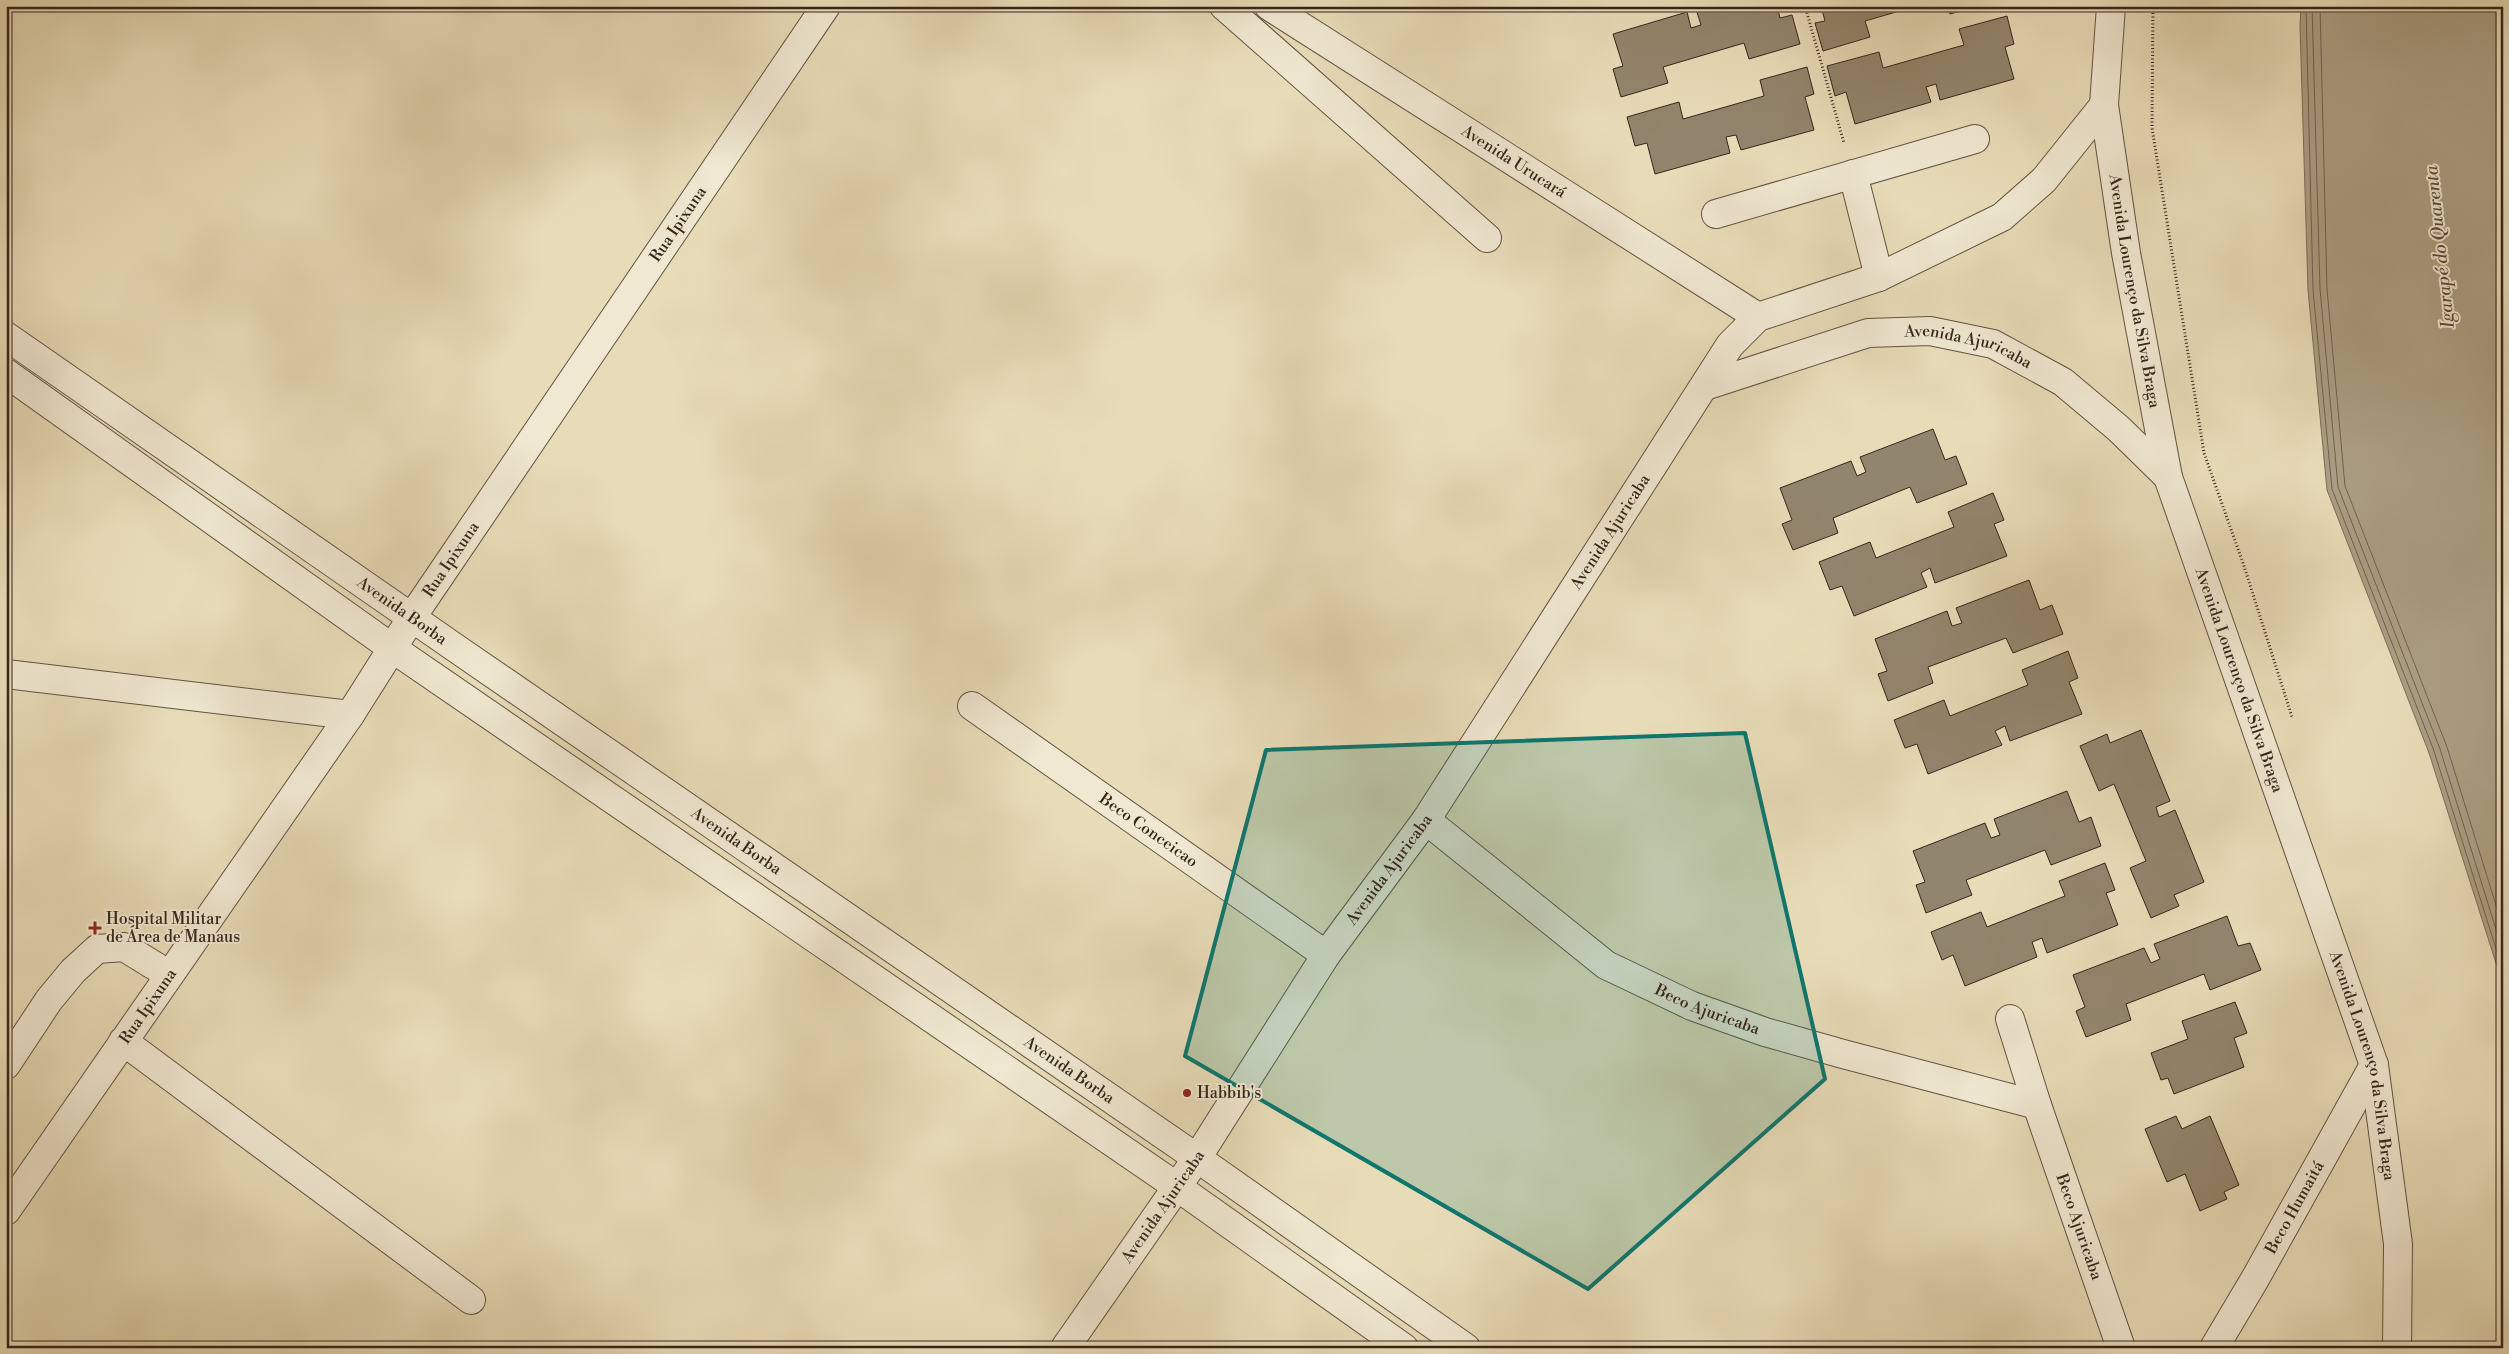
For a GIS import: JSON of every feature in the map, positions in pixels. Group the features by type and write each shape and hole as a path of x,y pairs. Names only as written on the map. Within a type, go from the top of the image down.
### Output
{"street":[{"name":"Rua Ipixuna","path":"6,1211 168,974 350,715 412,617 826,6"},
{"path":"1224,6 1487,238"},
{"name":"Avenida Urucará","path":"1270,6 1758,317"},
{"name":"Avenida Lourenço da Silva Braga","path":"2111,6 2104,104 2126,253 2168,477 2374,1065 2398,1244 2397,1348"},
{"name":"Avenida Ajuricaba","path":"1065,1348 1197,1158 1326,955 1426,820 1730,345 1758,317 1879,276 2002,217 2044,180 2104,104"},
{"path":"1716,214 1975,139"},
{"path":"1853,174 1879,276"},
{"name":"Avenida Ajuricaba","path":"1705,386 1868,333 1930,331 1993,344 2062,382 2118,429 2168,477"},
{"name":"Avenida Borba","path":"6,336 1197,1158 1466,1348"},
{"name":"Avenida Borba","path":"6,374 392,648 1176,1186 1404,1348"},
{"path":"6,674 350,715"},
{"name":"Beco Conceicao","path":"972,706 1326,955"},
{"name":"Beco Ajuricaba","path":"1426,820 1606,965 1692,1006 1765,1032 2037,1105"},
{"path":"6,1065 49,1000 73,971 97,949 124,947 168,974"},
{"name":"Beco Ajuricaba","path":"2010,1019 2037,1105 2121,1348"},
{"path":"123,1041 472,1300"},
{"name":"Beco Humaitá","path":"2214,1348 2255,1279 2374,1065"}],"path":[{"path":"1805,6 1853,174"},
{"path":"2153,6 2152,128 2204,453 2244,566 2292,718"}],"highlighted area":[{"path":"1745,733 1825,1079 1588,1289 1185,1056 1266,750"}],"water":[{"name":"Igarapé do Quarenta","path":"2301,6 2503,6 2503,985 2429,753 2327,490 2308,290"}],"building":[{"path":"1707,6 1777,6 1780,18 1792,15 1800,44 1749,59 1744,43 1663,67 1668,83 1621,97 1613,69 1623,66 1613,34 1687,12 1691,28 1701,25 1696,9"},
{"path":"1821,6 1917,6 1865,21 1870,37 1823,51 1815,23 1825,21"},
{"path":"1948,6 1978,6 1950,14"},
{"path":"2007,16 2014,44 2005,47 2014,79 1940,100 1936,84 1926,87 1931,102 1855,124 1846,92 1835,96 1827,66 1879,52 1883,68 1964,45 1959,29"},
{"path":"1807,67 1814,94 1805,97 1814,130 1741,150 1736,135 1726,137 1730,153 1655,174 1647,143 1635,146 1627,117 1679,102 1683,119 1764,96 1760,80"},
{"path":"1933,429 1945,460 1956,456 1967,484 1917,503 1910,487 1833,518 1838,533 1793,550 1782,524 1792,520 1780,488 1851,461 1857,476 1866,472 1860,457"},
{"path":"1993,493 2004,520 1994,524 2007,556 1935,583 1930,568 1921,573 1927,587 1854,616 1842,586 1830,590 1819,562 1870,542 1876,558 1954,527 1948,512"},
{"path":"2029,580 2040,610 2052,605 2063,634 2013,653 2006,638 1928,667 1933,683 1888,701 1878,674 1887,671 1875,639 1947,611 1952,626 1962,623 1956,608"},
{"path":"2068,651 2078,678 2069,682 2082,714 2010,741 2005,726 1995,731 2002,745 1928,774 1917,744 1905,748 1894,720 1944,700 1950,716 2028,685 2022,670"},
{"path":"2141,730 2170,801 2156,807 2159,817 2175,810 2204,882 2174,895 2179,906 2151,918 2130,868 2146,861 2114,784 2099,791 2080,746 2107,734 2110,743"},
{"path":"2067,791 2079,822 2091,817 2101,846 2051,865 2045,850 1966,880 1972,895 1926,913 1916,885 1925,882 1913,851 1985,823 1991,838 2000,835 1994,819"},
{"path":"2105,863 2115,890 2106,893 2118,925 2047,953 2042,938 2032,942 2037,957 1965,986 1953,955 1942,960 1931,932 1981,912 1987,927 2065,896 2059,881"},
{"path":"2227,916 2238,946 2250,943 2261,970 2210,990 2204,974 2126,1004 2131,1020 2086,1037 2076,1011 2085,1007 2073,975 2144,948 2151,963 2160,959 2154,944"},
{"path":"2235,1002 2247,1033 2234,1038 2244,1067 2174,1094 2168,1078 2161,1080 2151,1053 2188,1039 2182,1021"},
{"path":"2176,1116 2182,1129 2210,1116 2239,1185 2224,1192 2227,1199 2200,1211 2185,1174 2167,1182 2145,1129"}],"place":[{"name":"Hospital Militar de Área de Manaus","path":"95,928"},
{"name":"Habbib's","path":"1187,1093"}]}
